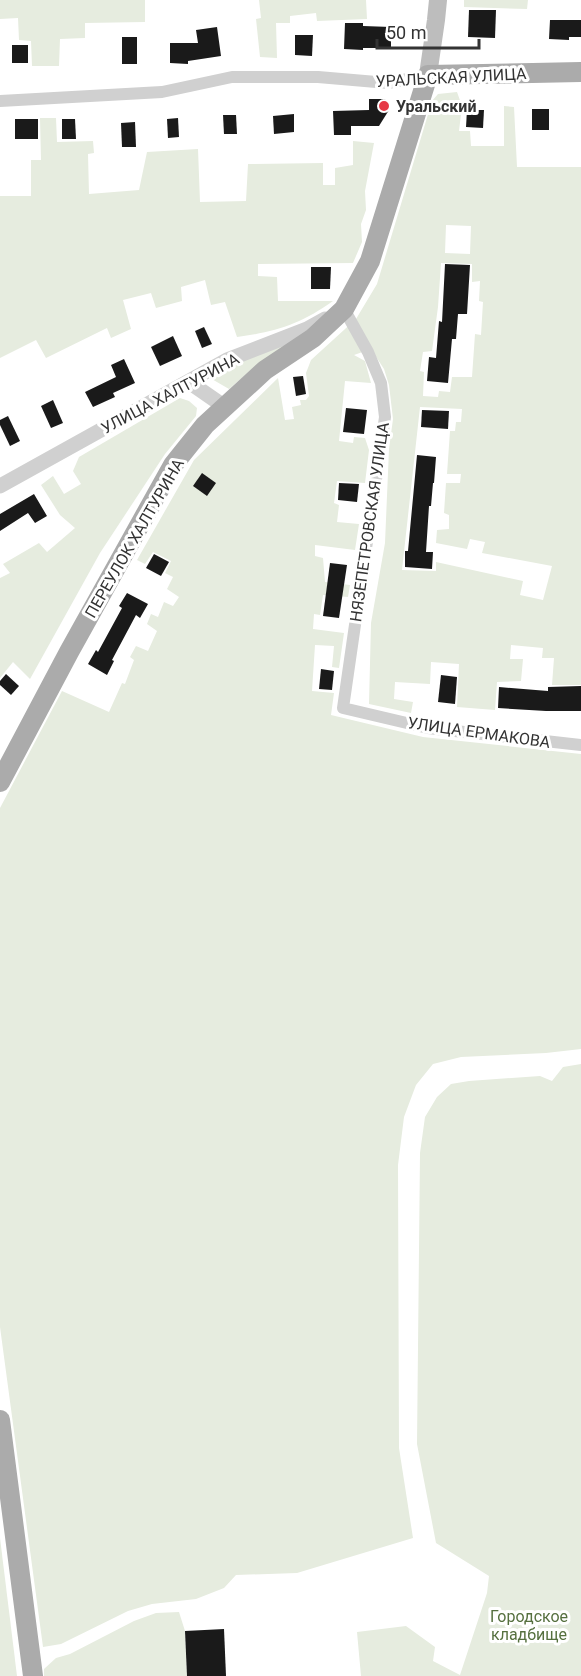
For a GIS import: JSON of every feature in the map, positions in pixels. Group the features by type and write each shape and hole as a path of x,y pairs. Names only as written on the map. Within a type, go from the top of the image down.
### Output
{"main road":[{"path":"428,75 438,0"},
{"name":"УРАЛЬСКАЯ УЛИЦА","path":"428,75 581,72"},
{"name":"ПЕРЕУЛОК ХАЛТУРИНА","path":"0,781 173,465 205,425 265,370 313,338 344,309 370,261 428,75"},
{"path":"0,1420 33,1676"}],"street":[{"name":"УРАЛЬСКАЯ УЛИЦА","path":"0,101 162,92 232,77 318,77 388,83 428,75"},
{"name":"УЛИЦА ХАЛТУРИНА","path":"0,486 227,360 307,329 344,309"},
{"name":"НЯЗЕПЕТРОВСКАЯ УЛИЦА","path":"343,708 385,417 381,382 368,352 344,309"},
{"path":"189,382 225,407"},
{"name":"УЛИЦА ЕРМАКОВА","path":"343,708 428,728 581,745"}],"green space":[{"path":"0,0 145,0 145,22 85,23 85,38 60,39 59,66 32,66 31,41 19,40 18,18 0,19"},
{"path":"259,0 366,0 367,19 317,21 316,13 290,16 290,23 276,23 277,58 260,57 256,19 261,18"},
{"path":"464,0 528,0 527,9 464,7"},
{"path":"457,92 462,106 459,131 470,131 471,146 504,146 504,106 514,107 517,167 581,167 581,685 552,685 554,658 542,658 543,648 511,645 510,659 523,659 521,681 497,682 495,710 457,707 459,664 431,662 430,684 395,682 394,699 413,702 411,713 369,704 371,623 385,543 389,449 393,419 389,385 384,369 371,349 354,355 365,361 371,383 345,381 339,441 353,443 354,437 365,438 369,450 365,483 337,481 334,503 339,505 337,522 359,524 355,550 315,545 315,556 323,558 325,582 350,585 348,597 323,595 320,615 314,614 313,629 344,633 339,668 332,667 334,646 315,645 312,691 334,693 331,715 423,737 581,754 581,1049 461,1057 433,1064 416,1085 404,1117 398,1165 399,1448 413,1538 297,1573 236,1575 224,1588 196,1599 152,1604 128,1611 61,1644 43,1647 0,1327 0,808 62,691 109,712 122,683 125,684 134,660 130,657 136,646 148,651 157,631 147,624 151,614 158,617 164,602 173,606 179,597 167,589 173,577 165,573 171,561 153,552 145,564 137,560 194,460 278,378 285,420 294,419 292,407 301,405 300,400 306,400 309,396 306,373 311,360 356,319 377,284 432,101 438,94","holes":["446,225 471,226 470,254 445,253","441,263 472,264 472,282 480,281 479,301 483,302 481,335 475,334 472,377 452,377 450,392 439,391 438,397 423,396 424,372 420,371 423,352 432,351","420,407 462,409 461,422 456,422 455,431 450,431 447,474 461,474 460,483 446,483 444,513 449,515 449,529 437,530 436,543 467,549 470,539 485,542 482,553 552,566 543,600 520,595 523,581 436,562 436,571 402,570"]},
{"path":"40,118 56,118 57,142 93,141 94,153 88,154 89,194 139,190 147,152 198,149 200,202 246,201 248,164 323,163 323,185 335,185 335,168 353,165 353,141 374,143 365,191 366,210 361,224 362,242 353,263 258,264 258,276 277,277 278,301 333,301 310,316 287,326 237,337 225,302 211,305 205,280 181,287 182,301 156,308 151,293 123,300 131,329 111,338 107,328 46,358 36,340 0,358 0,196 31,196 31,160 41,160"},
{"path":"287,343 289,346 252,369 229,389 210,378 241,361"},
{"path":"180,398 189,401 197,408 196,416 165,454 100,553 30,679 13,662 0,678 0,578 10,573 3,564 39,543 47,552 75,528 60,515 41,485 53,476 64,494 81,484 73,471 79,457"},
{"name":"Городское кладбище","path":"581,1064 581,1676 361,1676 357,1632 406,1626 435,1647 433,1661 460,1675 487,1593 489,1576 436,1543 417,1444 420,1153 425,1117 437,1097 451,1084 540,1076 552,1081 563,1067"},
{"path":"0,1538 17,1676 0,1676"},
{"path":"179,1612 185,1631 187,1676 44,1676 44,1669 56,1658 70,1654 134,1621 156,1613"}],"building":[{"path":"469,10 496,10 495,38 468,37"},
{"path":"550,20 581,20 581,37 569,37 569,40 549,39"},
{"path":"345,23 391,27 391,48 344,49"},
{"path":"217,27 221,56 188,61 188,64 170,63 170,43 198,43 196,30"},
{"path":"295,35 313,35 312,56 295,55"},
{"path":"122,37 137,37 137,64 122,64"},
{"path":"12,45 28,45 28,63 12,63"},
{"path":"369,99 385,99 386,103 389,103 389,110 379,126 351,126 351,135 334,135 333,111 369,110"},
{"path":"532,109 549,109 549,130 532,130"},
{"path":"467,110 484,110 483,128 466,127"},
{"path":"294,114 294,132 274,134 273,116"},
{"path":"223,115 236,115 237,134 224,134"},
{"path":"178,118 179,137 168,138 167,119"},
{"path":"15,119 38,119 38,139 15,139"},
{"path":"62,119 75,119 76,139 62,139"},
{"path":"135,122 136,147 122,147 121,123"},
{"path":"445,264 470,265 467,314 458,314 456,339 452,339 448,383 427,381 429,357 436,358 439,321 442,322"},
{"path":"311,267 331,267 330,289 311,289"},
{"path":"204,327 212,344 202,348 195,331"},
{"path":"173,336 182,356 160,366 151,347"},
{"path":"124,359 135,383 113,393 115,397 93,407 85,392 116,377 111,365"},
{"path":"303,376 306,394 296,396 293,377"},
{"path":"53,400 63,423 51,428 41,406"},
{"path":"346,408 367,410 364,434 343,432"},
{"path":"422,410 449,411 448,429 421,427"},
{"path":"8,416 20,441 10,446 0,425 0,420"},
{"path":"417,455 436,457 431,506 429,506 426,552 433,552 432,569 405,567"},
{"path":"202,473 216,483 207,496 193,486"},
{"path":"339,483 359,484 357,502 338,500"},
{"path":"34,494 47,516 35,523 28,513 0,531 0,514"},
{"path":"154,554 169,562 161,576 146,568"},
{"path":"330,563 347,565 339,618 323,616"},
{"path":"127,593 148,604 140,618 136,615 112,660 114,661 107,675 88,664 96,650 98,652 122,608 119,606"},
{"path":"321,669 334,671 332,690 319,689"},
{"path":"6,674 19,686 11,695 0,685 0,681"},
{"path":"441,675 457,677 455,704 438,702"},
{"path":"581,686 581,711 498,708 499,687 548,691 548,687"},
{"path":"224,1629 226,1676 187,1676 185,1631"}],"place":[{"name":"Уральский","path":"384,106"}]}
